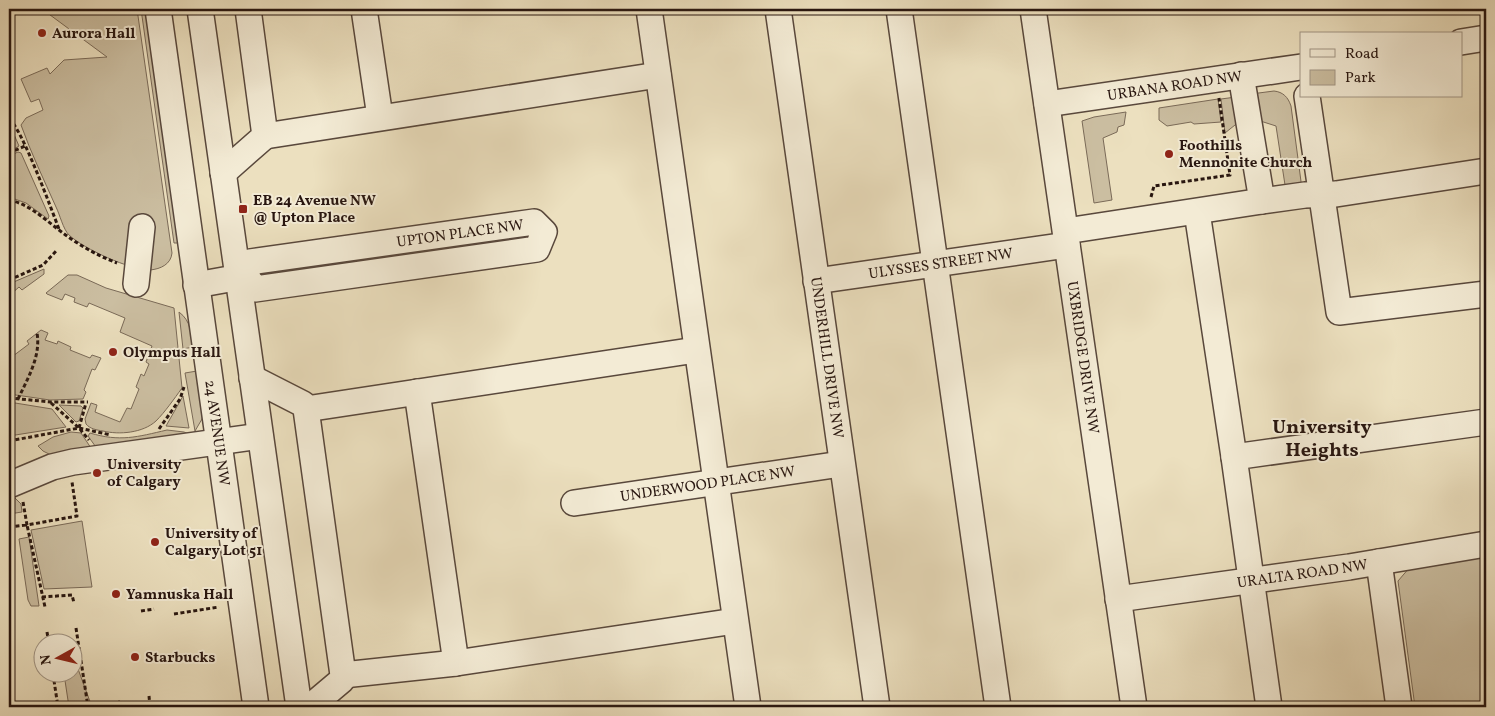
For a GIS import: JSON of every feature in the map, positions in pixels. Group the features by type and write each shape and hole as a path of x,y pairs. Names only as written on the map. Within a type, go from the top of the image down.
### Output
{"street":[{"name":"24 AVENUE NW","path":"158,9 256,707"},
{"path":"200,9 223,173 241,277 252,378 299,707"},
{"path":"248,9 265,136"},
{"path":"364,9 380,117"},
{"path":"649,9 748,707"},
{"name":"UNDERHILL DRIVE NW","path":"778,9 841,464 877,707"},
{"path":"899,9 998,707"},
{"name":"UXBRIDGE DRIVE NW","path":"1034,9 1134,707"},
{"path":"1462,42 1486,38"},
{"name":"URBANA ROAD NW","path":"1047,104 1300,67"},
{"path":"223,173 265,136 658,75"},
{"path":"1241,75 1262,201"},
{"path":"1307,98 1339,312 1486,294"},
{"name":"ULYSSES STREET NW","path":"816,281 936,263 1262,201 1336,194 1486,171"},
{"path":"1197,212 1269,707"},
{"name":"UPTON PLACE NW","path":"534,222 544,232 537,248 255,289 241,277 250,262 534,222"},
{"path":"130,275 142,227"},
{"path":"196,285 241,277"},
{"path":"306,409 696,350"},
{"path":"252,378 303,404 306,409 344,675 342,680 310,707"},
{"path":"417,392 456,662"},
{"path":"1234,457 1486,422"},
{"path":"13,490 52,467 73,462 260,436"},
{"name":"UNDERWOOD PLACE NW","path":"574,503 841,464"},
{"name":"URALTA ROAD NW","path":"1118,599 1251,581 1486,544"},
{"path":"1378,562 1399,707"},
{"path":"344,675 456,662 735,621"}],"path":[{"path":"1141,198 1151,197 1154,186 1230,175 1219,97"},
{"path":"9,119 13,121 25,146 60,231"},
{"path":"9,153 25,146"},
{"path":"9,200 24,204 60,231 130,275"},
{"path":"9,280 43,265 57,250"},
{"path":"18,399 34,365 39,343 37,333"},
{"path":"159,429 180,399 184,387"},
{"path":"9,398 50,402 87,402 79,428"},
{"path":"50,402 79,428"},
{"path":"9,441 79,428"},
{"path":"9,527 77,516 73,477"},
{"path":"13,490 24,503 45,607"},
{"path":"42,597 72,595 74,603"},
{"path":"174,614 218,607"},
{"path":"141,610 154,609"},
{"path":"76,628 88,707"},
{"path":"55,684 58,707"},
{"path":"149,696 150,707"},
{"path":"118,701 121,707"}],"green space":[{"path":"42,9 137,9 172,253 168,263 162,267 150,270 120,263 76,241 63,226 21,125 26,118 43,110 39,99 31,102 21,79 47,68 50,74 64,60 107,57"},
{"path":"141,9 145,9 178,243 174,243"},
{"path":"1274,91 1285,95 1291,106 1302,189 1285,185 1276,126 1254,119 1251,94"},
{"path":"1236,97 1240,121 1225,133 1221,99"},
{"path":"1218,99 1221,122 1194,124 1191,122 1167,126 1159,120 1159,108"},
{"path":"1126,112 1124,125 1118,127 1117,132 1103,138 1112,200 1094,203 1082,121 1094,117"},
{"path":"9,123 19,146 9,152"},
{"path":"18,152 21,153 49,216 48,219 26,203 9,197 9,156"},
{"path":"44,269 44,274 22,290 19,287 10,295 12,298 9,300 9,284"},
{"path":"68,275 77,275 106,288 174,308 182,388 163,414 151,425 131,432 116,433 94,429 86,424 85,419 91,403 97,405 95,412 120,422 127,408 131,409 139,389 136,387 141,374 144,376 149,364 146,362 152,346 120,332 125,318 89,303 87,307 74,302 75,298 65,294 62,300 46,293"},
{"path":"179,312 188,323 193,347 183,349"},
{"path":"41,330 48,333 45,340 57,344 58,341 71,347 70,350 90,358 92,355 101,358 95,370 92,369 84,390 86,392 83,399 50,400 9,394 9,359 29,344 27,341"},
{"path":"197,371 203,413 202,419 195,431 185,373"},
{"path":"183,396 189,428 166,426"},
{"path":"9,402 52,409 66,427 9,436"},
{"path":"59,405 81,406 83,408 79,421 76,422"},
{"path":"167,430 189,434 98,450 88,436 90,433 101,436 128,438"},
{"path":"71,432 81,433 93,451 51,455 38,446 53,437"},
{"path":"15,498 21,504 22,512 9,514 9,504"},
{"path":"82,521 92,587 44,589 31,530"},
{"path":"29,537 39,606 31,606 28,600 19,539"},
{"path":"1486,557 1486,707 1415,707 1398,581 1410,567"},
{"path":"82,680 92,707 69,707 66,684 82,684"}],"place":[{"name":"Aurora Hall","path":"42,33"},
{"name":"Foothills Mennonite Church","path":"1169,154"},
{"name":"EB 24 Avenue NW @ Upton Place","path":"243,209"},
{"name":"Olympus Hall","path":"113,352"},
{"name":"University of Calgary","path":"97,473"},
{"name":"University of Calgary Lot 51","path":"155,542"},
{"name":"Yamnuska Hall","path":"116,594"},
{"name":"Starbucks","path":"135,657"}],"district":[{"name":"University Heights","path":"1322,438"}]}
